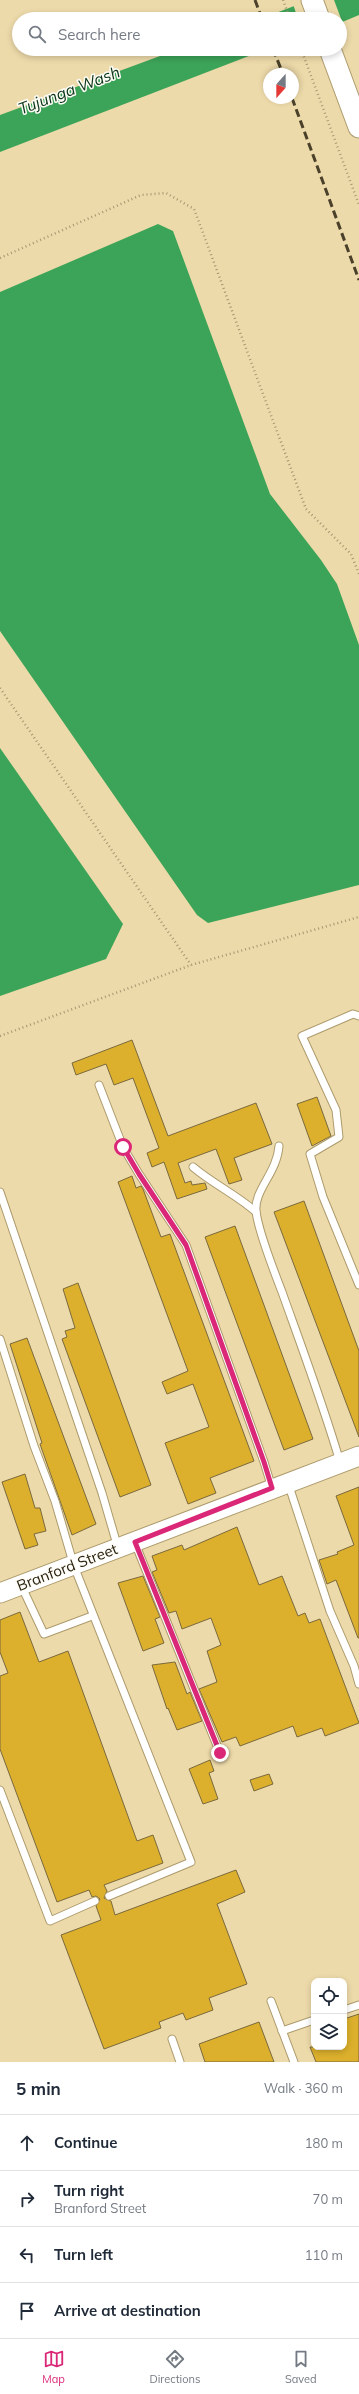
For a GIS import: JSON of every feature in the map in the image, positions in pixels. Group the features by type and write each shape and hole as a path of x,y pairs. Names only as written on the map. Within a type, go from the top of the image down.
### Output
{"main road":[{"path":"312,0 316,12"},
{"path":"333,56 359,127"},
{"name":"Branford Street","path":"0,1593 359,1456"}],"lane":[{"path":"359,1016 353,1014 302,1036 336,1110 339,1138 310,1154 323,1197 359,1285"},
{"path":"98,1085 123,1147 186,1245 264,1462 280,1486 330,1611 354,1666 359,1684"},
{"path":"279,1146 278,1159 274,1171 256,1200 256,1212 317,1389 340,1462"},
{"path":"193,1167 221,1188 243,1200 256,1212"},
{"path":"0,1192 102,1493 220,1753"},
{"path":"0,1339 34,1446 55,1501 74,1566 92,1616 191,1862 109,1896"},
{"path":"21,1585 44,1634 92,1616"},
{"path":"0,1790 50,1921 95,1902"},
{"path":"271,2001 294,2062"},
{"path":"347,2009 359,2005"},
{"path":"282,2031 311,2021"},
{"path":"172,2039 180,2062"}],"path":[{"path":"283,0 287,12"},
{"path":"304,56 359,205"},
{"path":"0,258 141,195 166,193 194,209 306,509 351,554 359,574"},
{"path":"0,688 191,965"},
{"path":"0,1036 191,965 359,917"}],"water":[{"path":"310,0 359,0 359,15 347,20 347,12 278,12"},
{"name":"Tujunga Wash","path":"160,56 249,56 0,152 0,115"},
{"path":"158,224 173,231 270,494 321,560 337,584 359,645 359,885 208,923 197,915 0,631 0,292"},
{"path":"0,748 123,924 106,959 0,996"}],"pier":[{"path":"304,0 334,0 338,12 296,12 293,4"}],"building":[{"path":"132,1040 168,1136 256,1103 272,1144 234,1158 242,1180 229,1184 216,1149 178,1163 185,1183 191,1181 192,1185 205,1183 207,1189 177,1199 164,1162 152,1167 147,1153 159,1148 133,1078 114,1085 106,1064 76,1075 72,1063"},
{"path":"317,1097 331,1136 312,1146 297,1104"},
{"path":"132,1176 136,1188 141,1186 143,1189 161,1237 170,1234 254,1461 210,1478 216,1493 188,1504 165,1443 209,1427 193,1384 167,1394 162,1382 188,1371 118,1182"},
{"path":"304,1201 359,1351 359,1437 274,1212"},
{"path":"235,1226 313,1439 284,1450 205,1237"},
{"path":"78,1283 151,1485 120,1497 62,1339 67,1337 65,1331 75,1328 63,1289"},
{"path":"27,1338 96,1524 72,1535 40,1444 42,1443 10,1344"},
{"path":"25,1474 35,1508 40,1508 46,1531 34,1534 38,1545 25,1549 2,1482"},
{"path":"359,1487 358,1638 336,1580 327,1584 319,1560 338,1554 337,1552 354,1545 336,1496"},
{"path":"237,1527 259,1585 282,1576 298,1616 305,1613 309,1623 320,1619 359,1723 325,1736 322,1728 297,1737 293,1726 240,1746 236,1737 222,1742 199,1689 217,1682 207,1651 221,1645 211,1618 182,1629 176,1611 169,1613 152,1572 157,1570 152,1556 182,1545 184,1550"},
{"path":"143,1576 160,1617 155,1619 164,1643 143,1651 118,1583"},
{"path":"20,1612 39,1662 68,1651 137,1841 153,1835 163,1863 104,1885 107,1891 104,1898 111,1901 115,1915 236,1870 245,1892 217,1904 247,1984 209,1998 213,2010 186,2020 183,2013 159,2022 161,2028 104,2049 61,1935 101,1920 96,1906 100,1899 96,1896 92,1897 89,1890 57,1902 0,1749 0,1676 8,1673 0,1652 0,1620"},
{"path":"175,1662 187,1694 190,1692 202,1721 177,1730 168,1708 167,1709 152,1665"},
{"path":"210,1760 214,1771 209,1773 218,1799 203,1804 189,1769"},
{"path":"269,1774 273,1784 254,1791 250,1780"},
{"path":"359,2014 359,2062 316,2062 311,2050 347,2050 347,2018"},
{"path":"259,2022 274,2062 205,2062 199,2044"}],"railway":[{"path":"255,0 259,12"},
{"path":"276,56 281,68"},
{"path":"294,104 359,280"}],"route":[{"path":"123,1147 186,1245 272,1488 135,1542 220,1753"}]}
